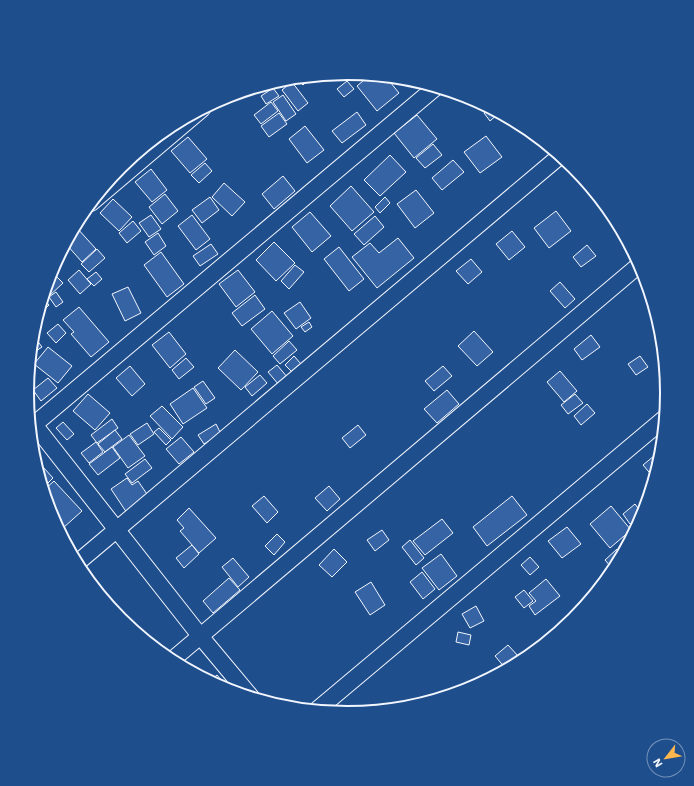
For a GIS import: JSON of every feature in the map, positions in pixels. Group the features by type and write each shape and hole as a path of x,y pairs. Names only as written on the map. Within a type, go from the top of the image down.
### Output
{"street":[{"path":"36,421 430,92"},
{"path":"120,178 175,132"},
{"path":"82,559 555,160"},
{"path":"177,656 634,268"},
{"path":"323,705 658,423"},
{"path":"37,430 201,637 244,688"}],"building":[{"path":"347,81 354,89 344,97 337,89"},
{"path":"363,81 391,83 399,93 377,111 357,86"},
{"path":"294,85 308,103 298,111 282,90 287,86"},
{"path":"274,89 279,96 266,104 261,96"},
{"path":"283,95 296,114 286,121 273,102"},
{"path":"271,102 278,111 261,124 254,115"},
{"path":"357,112 366,125 342,143 332,131"},
{"path":"485,112 494,117 490,121 484,113"},
{"path":"279,113 287,124 269,137 261,126"},
{"path":"417,115 437,139 414,158 394,133"},
{"path":"305,126 324,150 307,163 289,139"},
{"path":"486,136 502,157 480,173 464,152"},
{"path":"188,137 207,159 190,173 171,151"},
{"path":"433,144 442,155 425,168 416,158"},
{"path":"390,155 406,172 380,196 364,180"},
{"path":"453,160 464,172 442,190 432,178"},
{"path":"205,163 212,171 199,183 191,175"},
{"path":"151,169 167,190 152,202 135,182"},
{"path":"283,176 295,191 274,209 262,194"},
{"path":"224,183 245,202 232,216 212,197"},
{"path":"351,186 374,212 352,231 330,206"},
{"path":"416,190 434,213 415,228 397,204"},
{"path":"165,194 178,211 162,224 149,207"},
{"path":"210,197 219,210 202,223 192,210"},
{"path":"385,197 390,203 380,213 375,207"},
{"path":"113,199 132,217 119,231 100,213"},
{"path":"556,211 571,231 549,248 534,228"},
{"path":"310,212 331,236 312,252 292,227"},
{"path":"151,215 161,229 149,237 139,223"},
{"path":"192,215 210,239 196,250 178,226"},
{"path":"375,216 384,227 364,245 354,234"},
{"path":"133,221 141,231 127,243 119,233"},
{"path":"79,231 96,249 82,262 70,248"},
{"path":"512,231 525,247 509,260 496,244"},
{"path":"158,233 166,246 154,255 145,242"},
{"path":"398,238 414,258 377,288 352,257 370,243 379,253"},
{"path":"274,242 295,263 276,281 256,260"},
{"path":"211,244 218,254 200,266 193,256"},
{"path":"587,245 596,256 581,267 573,257"},
{"path":"339,247 364,279 349,291 324,259"},
{"path":"97,249 105,258 89,272 81,264"},
{"path":"161,252 184,284 167,297 144,265"},
{"path":"471,259 482,272 468,284 456,271"},
{"path":"295,265 304,272 289,289 281,281"},
{"path":"79,270 91,284 80,294 68,280"},
{"path":"238,270 255,292 236,307 219,284"},
{"path":"96,272 102,279 94,286 87,279"},
{"path":"57,277 63,283 50,295"},
{"path":"560,282 575,299 565,308 550,291"},
{"path":"128,287 141,313 125,321 112,294"},
{"path":"56,292 63,302 56,307 50,297"},
{"path":"255,295 265,309 242,326 232,313"},
{"path":"300,302 311,318 296,329 284,313"},
{"path":"79,307 109,342 91,357 71,334 74,332 63,320"},
{"path":"272,311 293,336 272,354 251,329"},
{"path":"309,322 312,327 305,332 301,327"},
{"path":"58,324 66,333 56,343 47,333"},
{"path":"474,331 493,352 477,366 458,346"},
{"path":"169,332 186,354 170,368 152,345"},
{"path":"591,335 600,347 582,360 574,349"},
{"path":"289,341 297,350 280,364 273,356"},
{"path":"38,342 42,347 37,350"},
{"path":"48,347 72,366 58,383 36,365 36,361"},
{"path":"235,350 258,372 241,390 218,368"},
{"path":"294,356 301,364 292,372 285,365"},
{"path":"640,356 648,367 636,375 628,364"},
{"path":"186,358 194,367 179,379 172,370"},
{"path":"277,365 288,378 279,385 268,372"},
{"path":"130,366 145,384 132,396 116,378"},
{"path":"443,366 452,376 434,391 425,381"},
{"path":"560,371 577,391 564,402 547,382"},
{"path":"260,375 267,383 252,396 245,387"},
{"path":"48,378 57,388 41,401 34,391 34,389"},
{"path":"203,381 215,398 206,404 194,387"},
{"path":"193,388 207,408 183,424 170,404"},
{"path":"447,390 459,404 437,423 424,409"},
{"path":"88,394 110,413 95,430 73,411"},
{"path":"575,394 583,403 568,414 561,405"},
{"path":"587,404 595,413 581,425 574,416"},
{"path":"162,406 183,427 172,439 150,416"},
{"path":"112,419 118,428 97,443 91,435"},
{"path":"63,422 74,434 67,440 56,428"},
{"path":"147,423 154,434 138,445 130,434"},
{"path":"216,424 221,434 204,444 198,435"},
{"path":"358,425 366,435 350,448 342,438"},
{"path":"159,428 171,440 166,445 154,432"},
{"path":"115,430 122,439 105,452 98,444"},
{"path":"129,435 145,456 128,468 113,447"},
{"path":"181,437 194,452 179,464 166,449"},
{"path":"96,442 103,452 89,463 81,453"},
{"path":"112,447 120,458 98,475 89,464"},
{"path":"653,456 649,473 643,465"},
{"path":"145,459 152,468 132,483 125,474"},
{"path":"43,467 53,478 48,483"},
{"path":"127,478 132,485 138,481 149,497 127,513 111,489"},
{"path":"54,481 82,511 64,527 58,513 49,486"},
{"path":"329,486 340,499 327,511 315,498"},
{"path":"264,496 278,512 267,523 252,506"},
{"path":"512,496 527,515 487,546 473,527"},
{"path":"635,504 638,508 630,524 623,514"},
{"path":"611,506 629,528 626,534 610,548 590,524"},
{"path":"189,508 216,538 199,553 180,531 184,528 177,520"},
{"path":"442,519 453,533 425,555 413,541"},
{"path":"567,527 581,544 562,558 548,541"},
{"path":"382,530 389,540 375,551 367,540"},
{"path":"277,534 285,542 274,555 265,546"},
{"path":"410,540 424,558 416,565 402,547"},
{"path":"192,545 199,554 184,568 176,558"},
{"path":"334,549 347,562 332,577 319,565"},
{"path":"617,549 618,550 609,564 605,560"},
{"path":"441,554 457,576 439,590 422,568"},
{"path":"530,557 539,567 530,575 521,565"},
{"path":"233,558 249,577 238,587 222,567"},
{"path":"422,572 435,589 423,599 410,582"},
{"path":"229,578 240,590 213,613 203,601"},
{"path":"546,579 560,596 535,615 529,606 536,601 529,593"},
{"path":"371,582 385,605 370,615 355,592"},
{"path":"524,590 533,601 524,608 515,597"},
{"path":"476,606 484,621 470,628 462,614"},
{"path":"458,632 471,635 469,645 456,642"},
{"path":"508,645 517,655 502,664 495,656"}]}
